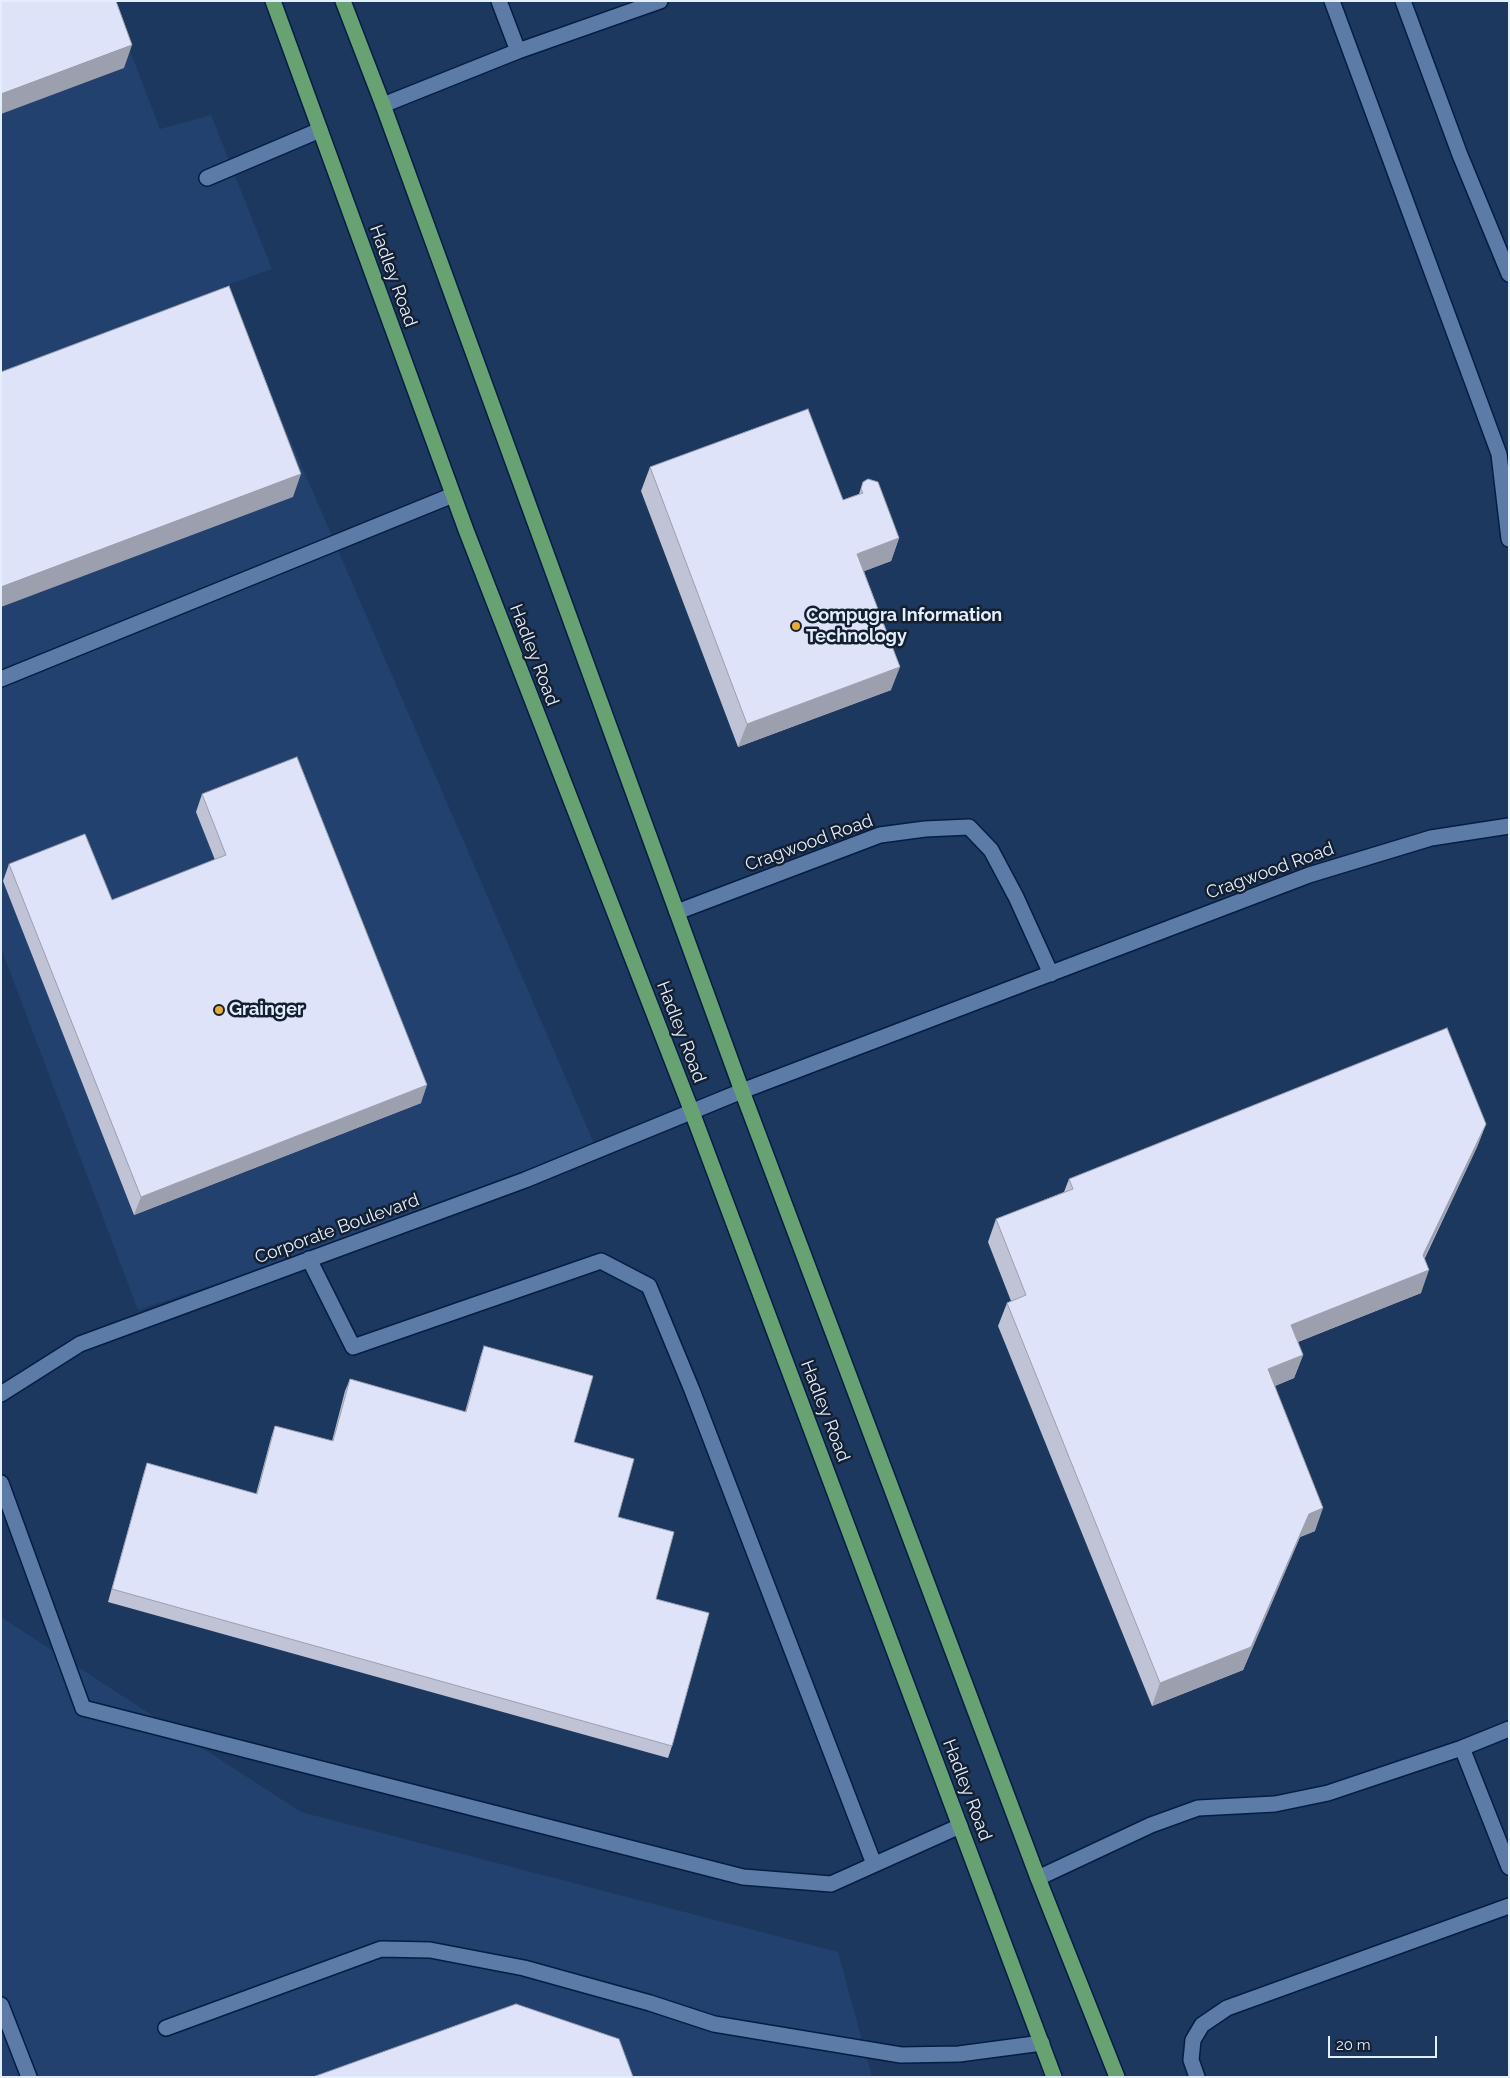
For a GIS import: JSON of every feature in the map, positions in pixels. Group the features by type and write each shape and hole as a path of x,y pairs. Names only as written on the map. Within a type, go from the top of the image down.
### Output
{"main road":[{"name":"Hadley Road","path":"273,1 453,495 692,1112 1054,2077"},
{"name":"Hadley Road","path":"343,1 383,105 742,1091 1038,1878 1117,2077"}],"street":[{"path":"499,1 518,51"},
{"path":"383,105 518,51 660,1"},
{"path":"1332,1 1499,454 1509,539"},
{"path":"1403,1 1460,155 1509,274"},
{"path":"207,178 320,130"},
{"path":"1,679 453,495"},
{"name":"Cragwood Road","path":"692,1112 742,1091 1310,875 1431,838 1509,826"},
{"name":"Cragwood Road","path":"677,912 880,835 925,829 969,827 991,850 1016,897 1051,974"},
{"name":"Corporate Boulevard","path":"1,1394 80,1344 526,1180 692,1112"},
{"path":"309,1259 354,1347 601,1260 649,1286 695,1399 874,1864"},
{"path":"1,1484 83,1708 743,1877 831,1884 960,1826"},
{"path":"1038,1878 1151,1825 1198,1808 1276,1804 1328,1793 1462,1748 1509,1729"},
{"path":"1462,1748 1509,1867"},
{"path":"1197,2077 1191,2060 1193,2040 1202,2025 1227,2008 1509,1906"},
{"path":"166,2028 380,1949 430,1950 524,1968 650,2003 714,2024 901,2055 959,2054 1042,2043"},
{"path":"1,2005 29,2077"}],"shaded area":[{"path":"1,1 111,1 160,129 211,115 272,269 224,286 599,1155 138,1310 1,948"},
{"path":"1,1617 301,1812 838,1952 872,2077 1,2077"}],"building":[{"path":"1,1 116,1 132,45 1,94"},
{"path":"229,286 301,474 1,587 1,372"},
{"path":"808,409 843,500 863,493 861,489 863,482 868,479 878,482 899,538 857,554 900,667 747,724 650,467"},
{"name":"Grainger","path":"297,757 427,1085 141,1197 9,864 85,834 112,900 226,855 202,794"},
{"path":"1447,1028 1486,1124 1423,1255 1429,1270 1291,1325 1303,1355 1268,1369 1323,1508 1309,1514 1251,1647 1160,1683 1007,1303 1026,1295 996,1219 1073,1189 1069,1179"},
{"path":"484,1346 593,1376 574,1442 634,1459 618,1517 674,1532 656,1599 709,1613 672,1746 112,1589 147,1463 257,1494 275,1426 333,1441 350,1379 466,1412"},
{"path":"516,2004 619,2039 633,2077 313,2077"}],"place":[{"name":"Compugra Information Technology","path":"796,626"},
{"name":"Grainger","path":"219,1010"}]}
